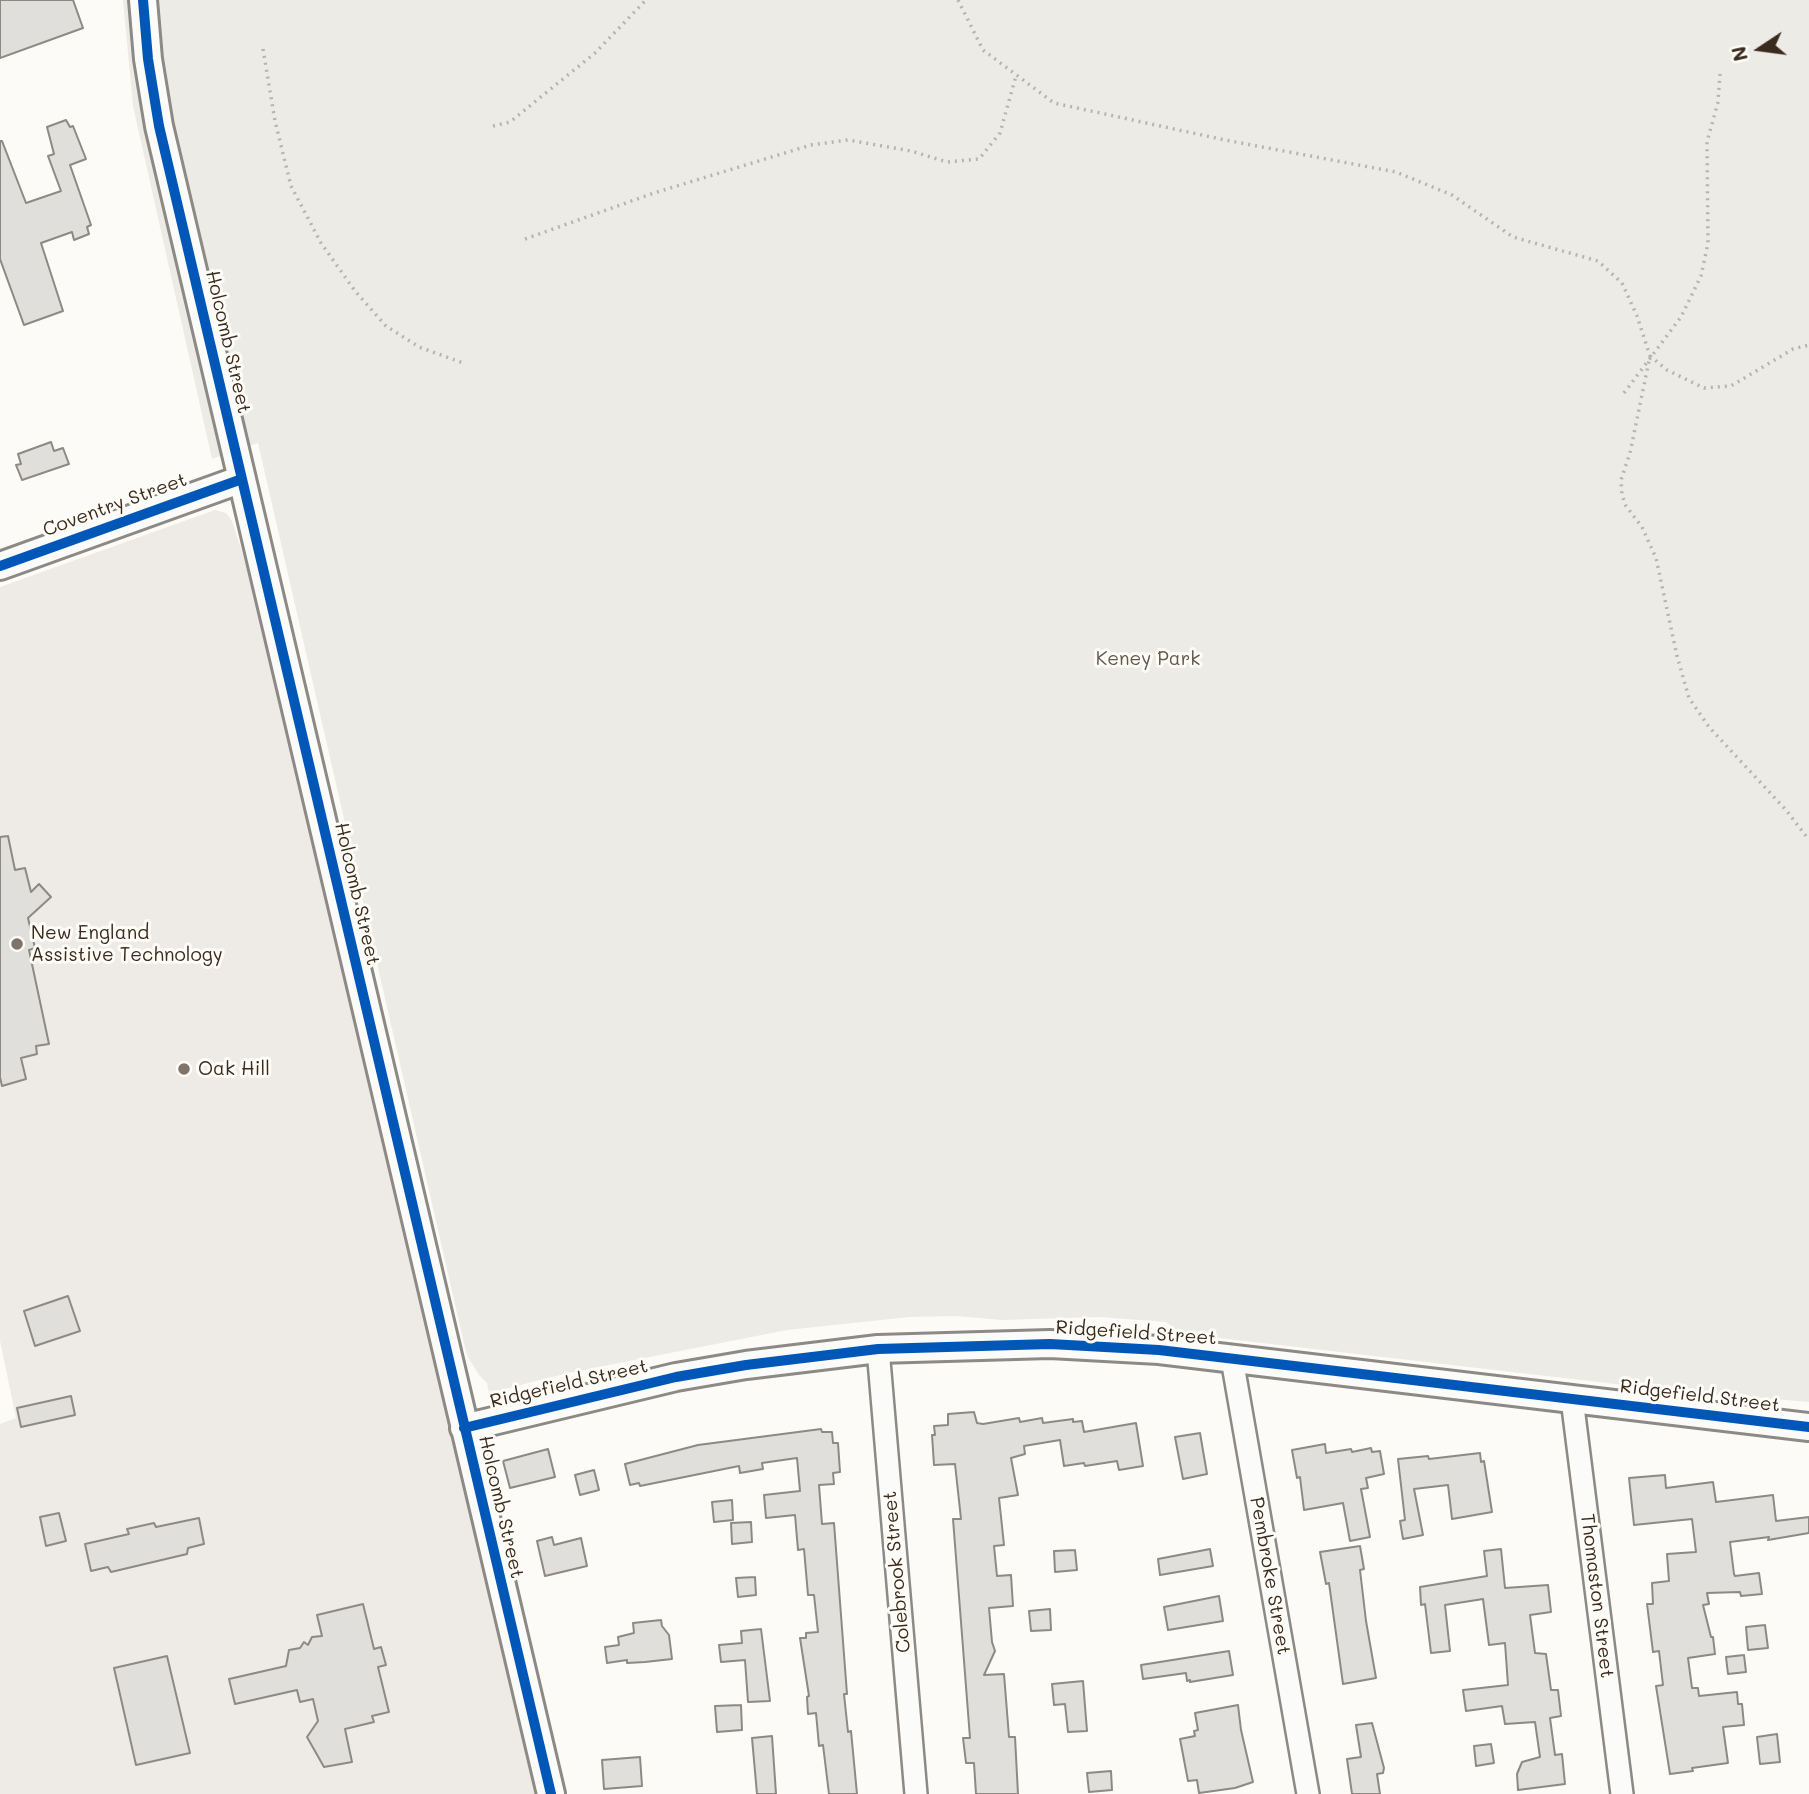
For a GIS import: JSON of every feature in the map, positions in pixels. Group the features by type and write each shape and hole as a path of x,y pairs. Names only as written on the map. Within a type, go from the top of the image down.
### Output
{"street":[{"name":"Holcomb Street","path":"143,0 148,59 159,126 551,1794"},
{"name":"Coventry Street","path":"0,566 242,479"},
{"name":"Ridgefield Street","path":"464,1428 676,1377 798,1357 878,1349 1050,1344 1159,1350 1809,1427"},
{"name":"Colebrook Street","path":"878,1349 916,1794"},
{"name":"Pembroke Street","path":"1232,1359 1308,1794"},
{"name":"Thomaston Street","path":"1572,1399 1622,1794"}],"path":[{"path":"492,126 510,122 595,53 646,0"},
{"path":"958,0 983,50 1054,103 1225,140 1395,172 1452,195 1513,237 1598,261 1622,283 1637,316 1650,356 1630,453 1621,480 1622,495 1626,506 1642,527 1656,558 1689,698 1709,727 1786,810 1809,840"},
{"path":"263,48 275,121 291,186 321,243 355,291 386,326 419,347 463,363"},
{"path":"1623,393 1681,317 1701,276 1708,243 1707,142 1718,102 1720,74"},
{"path":"525,239 654,193 811,145 848,140 911,151 947,162 979,159 1000,133 1016,75"},
{"path":"1650,356 1667,370 1704,388 1731,386 1793,349 1809,345"}],"shaded area":[{"name":"Oak Hill","path":"215,510 226,513 232,521 258,600 539,1794 0,1794 0,1424 16,1418 0,1341 0,587"}],"green space":[{"name":"Keney Park","path":"123,0 1809,0 1809,1402 1667,1390 1202,1336 1175,1329 1166,1322 1099,1317 1002,1320 955,1316 909,1317 787,1330 568,1373 489,1393 487,1383 479,1375 465,1348 258,443 212,459 133,106"}],"building":[{"path":"0,0 73,0 83,28 0,58"},
{"path":"66,120 70,127 73,126 86,159 70,165 91,225 87,227 89,234 74,240 72,232 41,243 63,311 24,325 0,259 0,141 26,203 61,191 48,156 54,154 47,127"},
{"path":"51,442 54,451 63,448 69,464 22,480 16,465 21,464 18,454"},
{"name":"New England Assistive Technology","path":"8,836 15,870 25,868 31,892 39,884 51,897 28,918 35,948 29,950 49,1044 36,1046 37,1054 21,1058 26,1079 2,1086 0,837"},
{"path":"68,1296 80,1331 35,1346 24,1311"},
{"path":"71,1396 75,1415 21,1427 17,1408"},
{"path":"974,1412 977,1423 983,1424 1019,1418 1020,1422 1042,1418 1043,1423 1073,1419 1073,1422 1082,1421 1084,1432 1136,1423 1143,1466 1119,1470 1117,1461 1064,1466 1060,1440 1024,1446 1025,1454 1011,1458 1018,1495 999,1498 1004,1545 994,1546 997,1576 1011,1575 1013,1606 989,1608 995,1651 984,1675 1004,1674 1009,1737 1015,1737 1018,1794 976,1794 974,1763 966,1763 963,1738 970,1738 953,1519 961,1519 955,1464 934,1465 932,1435 935,1435 934,1426 948,1425 948,1414"},
{"path":"821,1429 822,1432 832,1432 833,1443 838,1443 840,1472 833,1473 834,1484 819,1485 822,1524 834,1523 847,1694 844,1694 848,1732 851,1731 857,1794 829,1794 823,1745 819,1746 816,1713 808,1714 809,1696 800,1638 806,1638 806,1633 818,1632 814,1595 808,1595 804,1549 798,1550 795,1515 766,1518 764,1495 800,1491 797,1458 762,1463 763,1469 740,1473 739,1466 640,1486 639,1483 630,1485 625,1464 698,1445"},
{"path":"1200,1433 1207,1474 1183,1479 1175,1437"},
{"path":"1325,1444 1326,1453 1371,1448 1372,1452 1380,1451 1384,1474 1366,1478 1368,1488 1361,1489 1370,1537 1350,1541 1343,1503 1304,1510 1300,1477 1297,1478 1292,1450"},
{"path":"548,1449 555,1477 510,1488 503,1461"},
{"path":"1480,1453 1481,1462 1484,1461 1492,1512 1452,1519 1448,1485 1414,1489 1423,1535 1403,1539 1400,1521 1405,1520 1398,1459 1428,1456 1429,1459"},
{"path":"594,1470 599,1490 580,1495 575,1475"},
{"path":"1665,1475 1666,1488 1713,1482 1716,1502 1773,1495 1776,1521 1809,1517 1809,1533 1768,1540 1769,1537 1730,1542 1735,1576 1759,1573 1762,1594 1741,1596 1740,1592 1707,1593 1709,1604 1703,1605 1713,1637 1715,1654 1688,1658 1692,1688 1698,1688 1699,1696 1737,1692 1738,1704 1742,1704 1744,1725 1723,1727 1728,1763 1670,1774 1656,1686 1663,1685 1659,1651 1653,1652 1647,1604 1653,1604 1652,1583 1669,1581 1667,1554 1696,1552 1692,1519 1634,1525 1629,1478"},
{"path":"732,1500 733,1520 714,1522 712,1502"},
{"path":"59,1513 66,1541 46,1546 40,1517"},
{"path":"199,1518 204,1544 188,1548 187,1554 111,1572 108,1567 91,1571 85,1544 129,1534 127,1529 154,1523 156,1527"},
{"path":"751,1522 752,1542 732,1544 731,1523"},
{"path":"552,1537 554,1545 581,1538 587,1566 545,1576 537,1541"},
{"path":"1360,1546 1364,1569 1360,1570 1366,1621 1376,1678 1343,1684 1329,1583 1326,1584 1320,1552"},
{"path":"1210,1549 1213,1566 1160,1575 1158,1559"},
{"path":"1501,1549 1505,1588 1548,1585 1551,1612 1530,1615 1535,1653 1546,1654 1551,1690 1558,1690 1561,1716 1550,1718 1555,1755 1562,1754 1565,1784 1518,1790 1517,1774 1522,1762 1540,1757 1535,1722 1505,1724 1502,1706 1466,1711 1463,1690 1508,1685 1505,1643 1489,1645 1483,1599 1445,1605 1450,1651 1431,1653 1425,1604 1421,1605 1420,1587 1487,1576 1484,1551"},
{"path":"1075,1550 1077,1570 1055,1572 1054,1551"},
{"path":"755,1577 756,1595 738,1597 736,1578"},
{"path":"1219,1596 1223,1621 1168,1630 1164,1607"},
{"path":"363,1604 374,1649 381,1647 386,1665 378,1667 389,1712 372,1716 374,1722 345,1729 352,1762 324,1767 307,1737 318,1721 313,1699 300,1702 297,1690 235,1704 229,1679 286,1666 289,1650 300,1648 304,1642 308,1645 312,1637 322,1636 317,1615"},
{"path":"1050,1609 1051,1630 1031,1631 1029,1611"},
{"path":"661,1620 669,1635 672,1659 607,1663 605,1647 619,1645 618,1637 634,1633 633,1623"},
{"path":"1765,1625 1768,1648 1748,1650 1746,1627"},
{"path":"761,1629 770,1701 748,1702 745,1660 721,1662 719,1645 742,1643 741,1631"},
{"path":"1229,1651 1233,1675 1190,1682 1187,1681 1186,1673 1143,1679 1141,1665"},
{"path":"1744,1655 1746,1672 1728,1674 1726,1657"},
{"path":"167,1656 190,1753 136,1765 114,1668"},
{"path":"1083,1681 1087,1731 1068,1732 1065,1704 1054,1705 1052,1684"},
{"path":"741,1705 742,1730 717,1732 715,1706"},
{"path":"1238,1705 1253,1782 1235,1788 1199,1793 1197,1780 1188,1781 1180,1739 1195,1736 1194,1731 1198,1730 1195,1713"},
{"path":"1372,1723 1384,1768 1383,1773 1377,1774 1380,1794 1352,1794 1347,1759 1361,1757 1356,1725"},
{"path":"1777,1734 1780,1762 1760,1764 1757,1737"},
{"path":"772,1736 776,1794 757,1794 752,1738"},
{"path":"1491,1744 1494,1763 1476,1766 1474,1746"},
{"path":"640,1757 642,1786 604,1789 602,1760"},
{"path":"1111,1771 1112,1790 1089,1792 1087,1773"}],"cycle path":[{"path":"143,0 148,59 159,126 551,1794"},
{"path":"0,566 242,479"},
{"path":"464,1428 676,1377 746,1365 878,1349 1050,1344 1159,1350 1809,1427"}],"place":[{"name":"New England Assistive Technology","path":"17,944"},
{"name":"Oak Hill","path":"184,1069"}]}
